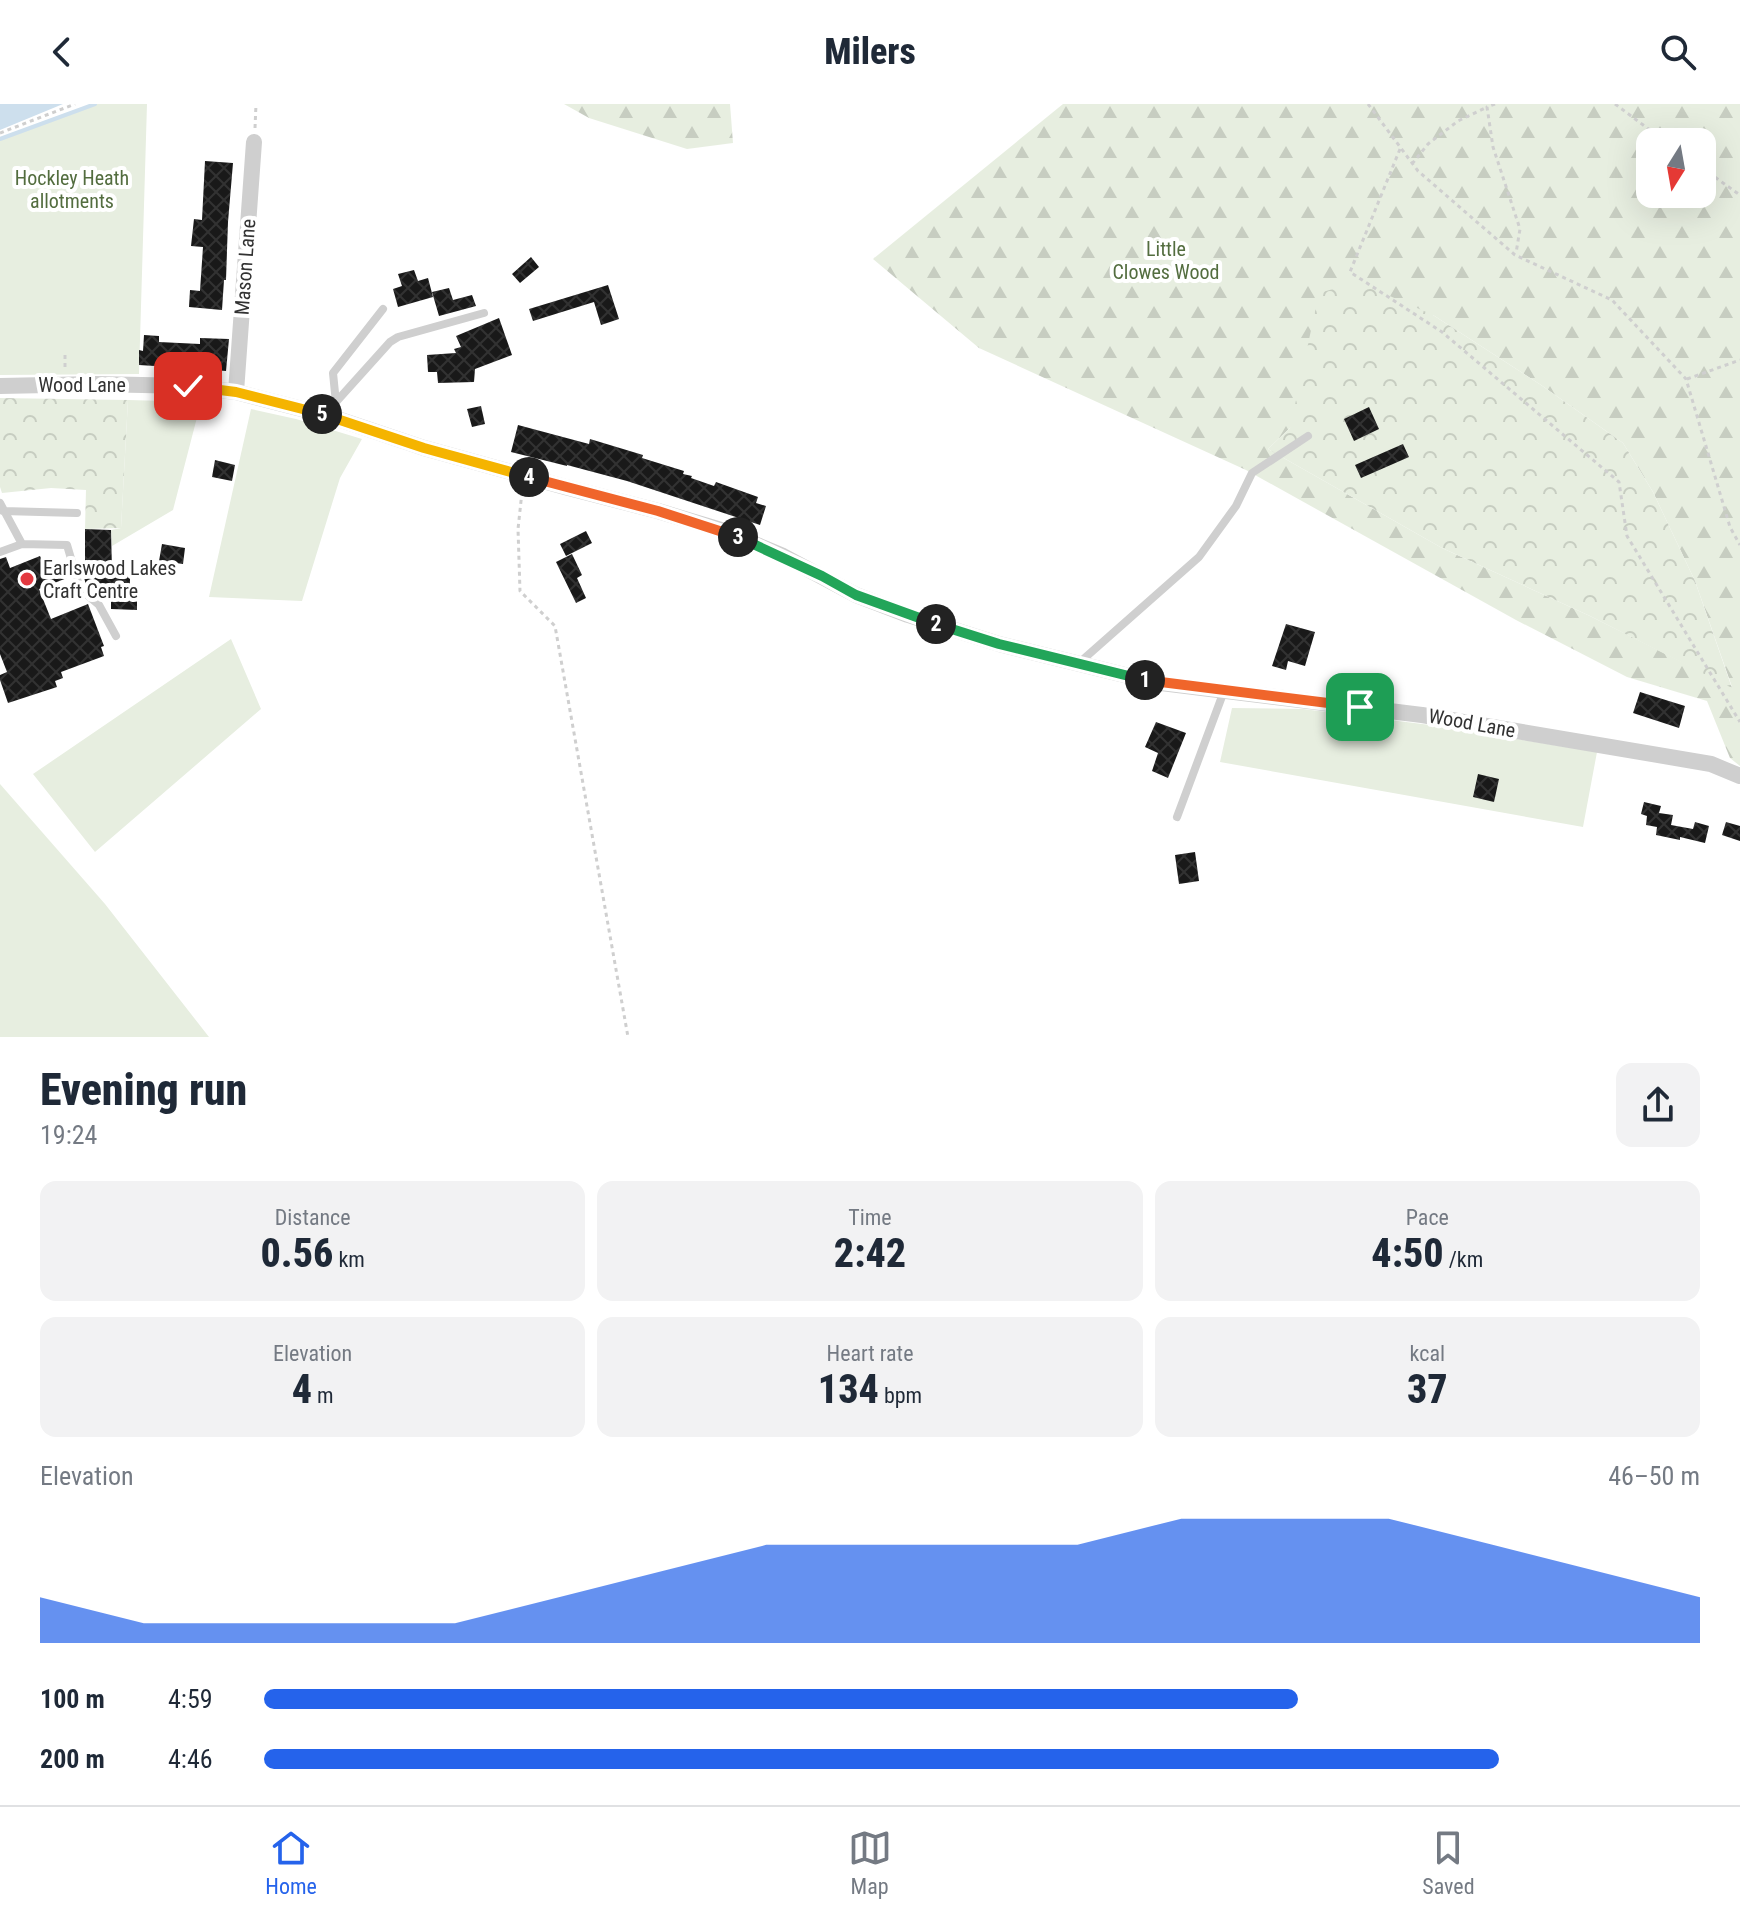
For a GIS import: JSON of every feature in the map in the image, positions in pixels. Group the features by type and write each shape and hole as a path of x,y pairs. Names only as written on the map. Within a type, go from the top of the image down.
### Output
{"street":[{"name":"Mason Lane","path":"236,392 254,142"},
{"name":"Wood Lane","path":"0,386 188,386 338,411 424,448 721,530 783,556 856,595 999,644 1153,682 1422,715 1711,764 1740,776"}],"lane":[{"path":"338,411 333,373 383,309"},
{"path":"338,411 390,342 398,337 484,313"},
{"path":"1079,664 1199,557 1236,506 1252,473 1308,436"},
{"path":"2,507 77,513"},
{"path":"2,507 22,544"},
{"path":"0,552 22,544 67,545 80,589 99,605 116,636"},
{"path":"1177,817 1224,690"}],"path":[{"path":"0,133 75,104"},
{"path":"254,142 256,104"},
{"path":"1368,104 1412,164 1515,255 1612,300 1686,379 1730,527 1740,545"},
{"path":"1412,164 1428,144 1458,121 1495,104"},
{"path":"1615,104 1647,128"},
{"path":"1487,107 1493,147 1520,229 1515,255"},
{"path":"1400,149 1350,272 1442,332 1619,482 1627,536 1740,722"},
{"path":"1716,178 1740,195"},
{"path":"1686,379 1740,360"},
{"path":"524,476 518,529 520,591 555,626 628,1037"}],"green space":[{"name":"Hockley Heath allotments","path":"95,104 147,104 139,374 0,375 0,139"},
{"path":"564,104 730,104 733,143 687,149 589,118"},
{"name":"Little Clowes Wood","path":"1063,104 1740,104 1740,766 1730,758 1707,701 1627,677 1516,620 1246,470 979,348 873,259","holes":["1433,315 1623,443 1653,492 1695,581 1732,687 1590,616 1442,548 1268,449 1290,428"]},
{"path":"1358,282 1433,315 1623,443 1653,492 1695,581 1732,688 1590,616 1442,548 1268,449 1290,428 1319,293"},
{"path":"0,398 128,400 121,528 85,529 86,490 51,488 2,493"},
{"path":"128,400 201,402 173,510 112,546 111,530 121,528"},
{"path":"251,409 362,439 340,478 302,601 209,597"},
{"path":"231,639 261,709 95,852 33,774"},
{"path":"1232,708 1303,709 1430,725 1597,752 1583,827 1220,762"},
{"path":"0,784 105,904 209,1037 0,1037"}],"water":[{"path":"0,104 63,104 0,130"}],"building":[{"path":"205,161 233,163 222,310 189,307 190,290 200,291 203,247 191,246 194,219 202,220"},
{"path":"531,257 539,267 520,283 512,274"},
{"path":"414,270 418,281 428,278 433,297 398,307 393,289 402,286 398,274"},
{"path":"608,285 619,319 601,325 594,302 533,321 529,309"},
{"path":"449,288 453,300 472,295 476,306 439,316 432,292"},
{"path":"499,318 512,355 475,369 474,382 438,383 437,372 428,372 427,355 456,353 454,349 461,347 456,336"},
{"path":"144,335 159,336 159,342 200,344 200,338 229,339 226,371 170,364 170,367 139,365 139,350 143,351"},
{"path":"481,406 485,424 472,427 467,409"},
{"path":"1369,407 1379,429 1354,441 1344,419"},
{"path":"518,425 589,444 590,439 643,455 642,458 684,471 683,474 691,478 714,486 716,482 758,497 756,503 766,506 760,525 627,481 511,452"},
{"path":"1403,444 1409,457 1361,478 1355,465"},
{"path":"215,460 235,465 232,481 212,477"},
{"path":"85,529 111,530 112,570 130,570 130,586 86,585 82,570 85,570"},
{"path":"586,531 592,543 566,556 560,544"},
{"path":"162,544 185,548 183,564 159,561"},
{"path":"572,554 582,575 577,578 586,598 576,603 556,562"},
{"path":"40,556 45,568 61,562 67,578 39,589 51,619 88,604 104,646 101,647 104,656 61,672 63,678 55,681 57,687 8,703 0,680 0,675 7,672 0,654 0,559 6,557 10,568"},
{"path":"137,585 137,610 111,609 111,595"},
{"path":"1286,624 1315,632 1305,666 1288,661 1286,670 1272,666"},
{"path":"1640,692 1685,706 1679,728 1633,713"},
{"path":"1156,722 1186,733 1168,778 1152,771 1158,753 1145,747"},
{"path":"1478,774 1499,779 1494,802 1473,797"},
{"path":"1644,802 1661,806 1659,813 1673,815 1671,825 1693,829 1695,822 1709,826 1705,843 1656,835 1657,827 1646,825 1647,816 1641,814"},
{"path":"1726,822 1740,826 1740,841 1722,835"},
{"path":"1195,852 1199,881 1179,884 1175,855"}],"waterway":[{"path":"0,139 95,104"}],"place":[{"name":"Earlswood Lakes Craft Centre","path":"27,579"}],"route":[{"path":"188,386 236,392 329,416 424,448 721,530 783,556 856,595 999,644 1153,682 1360,707"}]}
